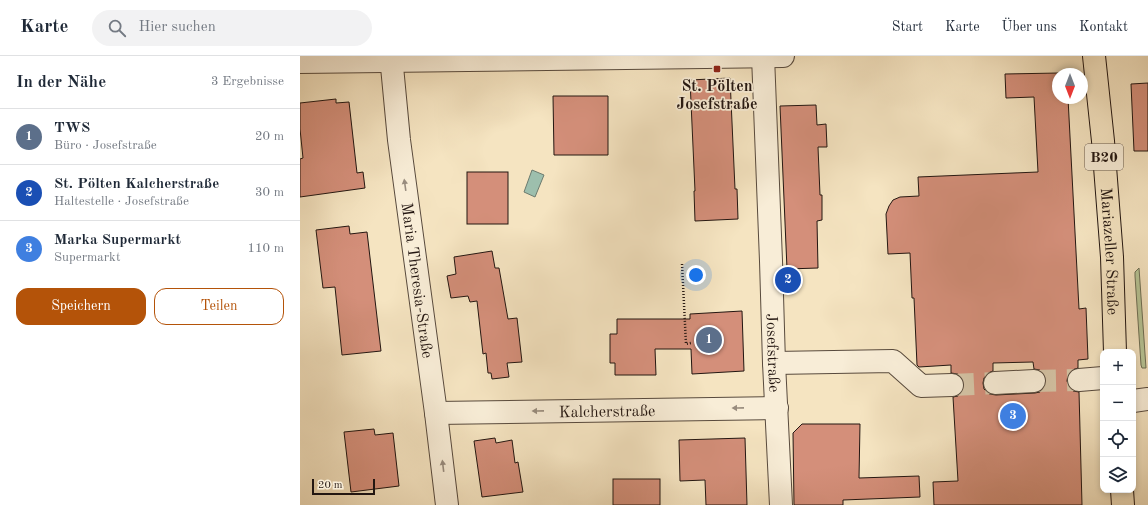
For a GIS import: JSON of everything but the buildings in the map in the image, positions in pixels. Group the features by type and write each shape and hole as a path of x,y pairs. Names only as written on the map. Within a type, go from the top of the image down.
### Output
{"main road":[{"name":"Mariazeller Straße","path":"1094,56 1112,257 1115,349"},
{"path":"1122,493 1123,505"}],"street":[{"name":"Josefstraße","path":"763,56 772,261 774,363 780,505"},
{"path":"300,62 391,58 784,56"},
{"name":"Maria Theresia-Straße","path":"391,58 400,146 447,505"},
{"path":"774,363 893,361 921,386 952,385"},
{"path":"1079,380 1100,378"},
{"path":"994,383 1034,381"},
{"name":"Kalcherstraße","path":"436,413 777,408"}],"path":[{"path":"682,264 686,344 691,343"}],"shaded area":[{"path":"532,170 544,175 535,197 524,192"},
{"path":"1139,268 1146,368 1142,368 1141,365 1135,276 1135,272"}],"tunnel":[{"path":"1034,381 1079,380"},
{"path":"952,385 995,383"}],"place":[{"name":"St. Pölten Josefstraße","path":"717,69"},
{"name":"St. Pölten Kalcherstraße","path":"788,280"},
{"name":"TWS","path":"709,340"},
{"name":"Marka Supermarkt","path":"1013,416"}]}
